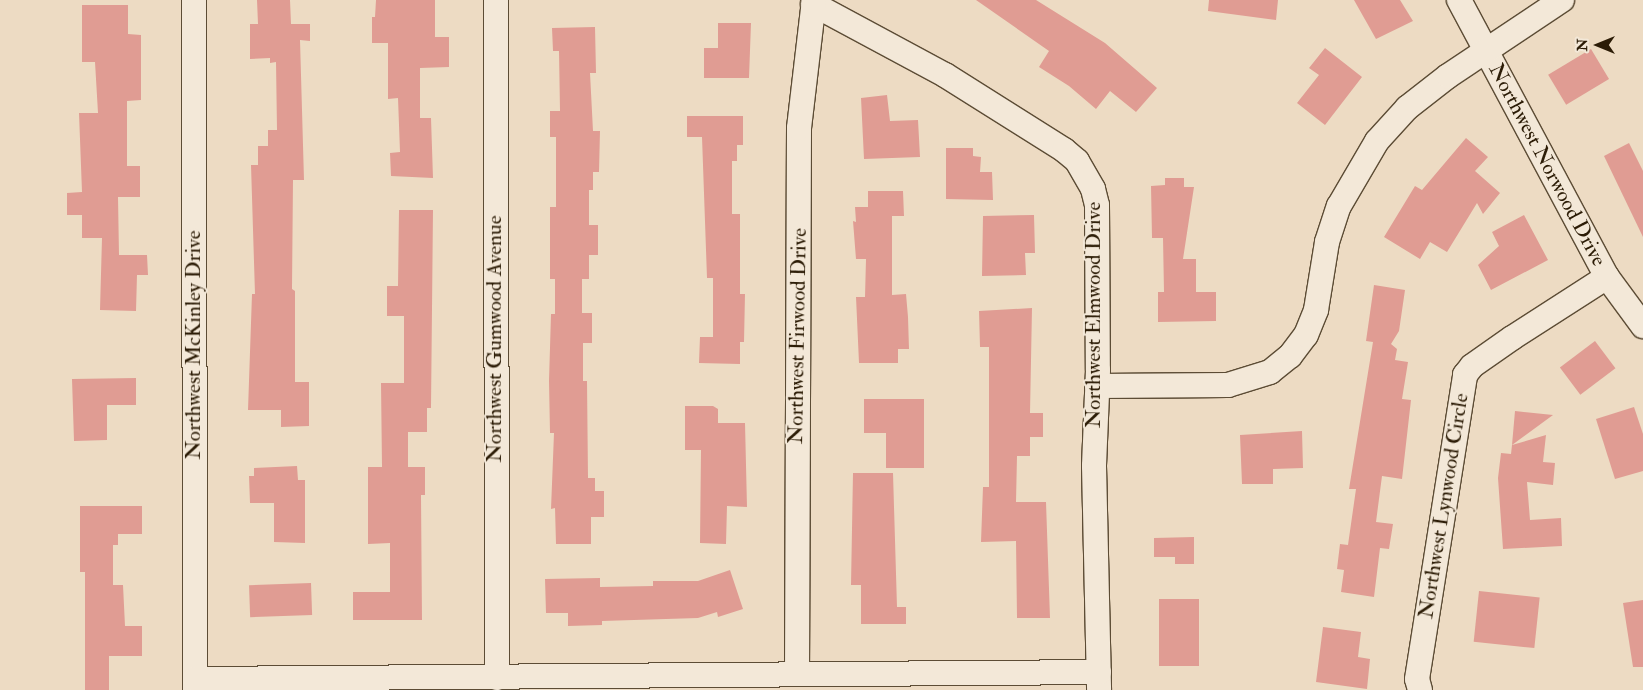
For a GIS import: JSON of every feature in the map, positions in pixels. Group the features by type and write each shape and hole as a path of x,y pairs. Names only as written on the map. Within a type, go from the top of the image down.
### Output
{"street":[{"name":"Northwest McKinley Drive","path":"194,0 195,684"},
{"name":"Northwest Gumwood Avenue","path":"496,0 497,678"},
{"name":"Northwest Norwood Drive","path":"1459,0 1607,277 1643,326"},
{"path":"1097,386 1228,384 1270,372 1290,356 1306,335 1316,310 1328,242 1339,206 1352,179 1377,141 1407,108 1486,49 1562,0"},
{"name":"Northwest Elmwood Drive","path":"813,2 999,107 1076,161 1093,189 1097,205 1097,386 1094,466 1099,681"},
{"name":"Northwest Firwood Drive","path":"797,674 799,138 813,2"},
{"name":"Northwest Lynwood Circle","path":"1420,690 1417,679 1465,375 1472,366 1512,338 1607,277"},
{"path":"195,684 797,674 1099,681"}],"building":[{"path":"257,0 290,0 291,24 310,24 310,41 300,40 304,180 293,180 292,289 295,291 295,382 309,382 309,426 281,427 281,410 248,410 252,294 255,294 251,165 258,165 258,146 268,146 268,130 277,130 276,62 270,63 270,58 250,59 250,24 258,24"},
{"path":"376,0 435,0 435,37 449,37 449,67 420,68 420,118 431,118 433,178 391,176 390,153 400,152 398,98 388,99 388,43 372,43 372,17 375,17"},
{"path":"976,0 1036,0 1105,43 1157,88 1136,112 1110,91 1096,109 1069,86 1039,67 1049,51"},
{"path":"1209,0 1278,0 1276,20 1208,11"},
{"path":"1354,0 1400,0 1413,21 1376,39"},
{"path":"82,5 128,5 128,34 141,35 141,100 127,101 127,166 140,166 140,197 118,197 119,255 147,255 148,275 137,275 136,311 100,310 102,238 82,238 82,215 67,215 67,193 82,192 79,113 98,113 95,62 82,62"},
{"path":"718,23 751,23 749,78 704,78 704,48 718,48"},
{"path":"595,27 596,73 590,73 593,131 600,131 599,172 593,172 593,190 589,190 589,225 598,225 598,255 589,255 589,279 582,279 582,313 592,313 592,343 583,343 583,381 587,381 588,478 595,478 595,491 604,491 604,517 591,517 591,544 556,544 555,508 551,509 554,433 550,433 549,381 551,314 555,314 555,279 550,279 550,207 556,207 556,137 550,137 550,111 560,111 559,51 553,51 552,28"},
{"path":"1325,48 1362,77 1325,125 1297,103 1319,75 1309,68"},
{"path":"1591,49 1609,79 1566,105 1548,75"},
{"path":"887,95 890,121 918,120 920,157 864,159 861,98"},
{"path":"687,116 743,116 743,145 737,145 737,161 732,161 732,214 740,214 740,294 745,294 744,342 740,342 740,364 699,363 700,337 713,337 713,278 707,278 702,137 687,137"},
{"path":"1466,138 1488,157 1475,171 1500,193 1483,214 1477,203 1447,252 1430,242 1420,259 1384,237 1415,186 1422,190"},
{"path":"1629,143 1643,171 1643,237 1604,156"},
{"path":"946,148 973,148 973,156 981,157 980,172 992,172 993,200 946,199"},
{"path":"1165,178 1184,178 1184,187 1194,187 1183,259 1196,259 1196,292 1216,292 1216,321 1158,322 1158,292 1164,292 1163,238 1152,238 1151,186 1165,185"},
{"path":"868,191 903,191 904,216 892,216 892,295 906,294 909,349 898,349 898,363 859,363 856,297 865,297 866,259 856,259 853,221 856,222 855,207 868,207"},
{"path":"399,210 433,210 431,408 427,408 427,432 408,432 408,467 425,467 425,495 421,495 422,620 353,620 353,592 390,592 390,543 368,544 368,467 382,467 381,383 404,383 404,316 387,316 387,286 398,286"},
{"path":"1034,215 1035,253 1025,253 1026,275 982,276 983,216"},
{"path":"1524,215 1548,260 1491,290 1478,265 1499,246 1492,232"},
{"path":"1374,285 1405,290 1399,331 1391,344 1397,349 1395,360 1408,362 1402,399 1411,400 1402,479 1382,476 1376,522 1393,524 1389,549 1380,548 1374,597 1341,592 1344,570 1337,569 1340,544 1348,545 1356,489 1349,489 1373,342 1366,341"},
{"path":"1032,308 1030,413 1043,413 1043,437 1030,437 1030,456 1017,456 1016,502 1046,502 1050,618 1017,618 1016,541 981,542 983,487 989,487 989,347 980,347 979,311"},
{"path":"1595,341 1615,368 1580,395 1560,367"},
{"path":"136,378 136,405 107,405 107,440 74,441 72,379"},
{"path":"864,399 924,399 924,468 886,468 886,433 864,433"},
{"path":"685,406 713,406 718,409 718,423 745,423 747,507 727,506 726,544 700,543 701,450 685,450"},
{"path":"1634,407 1643,434 1643,471 1615,479 1596,419"},
{"path":"1515,411 1553,415 1512,445"},
{"path":"1302,431 1303,468 1273,469 1273,484 1242,484 1240,435"},
{"path":"1546,435 1543,462 1555,463 1553,485 1527,482 1530,520 1561,518 1562,546 1503,549 1498,478 1501,453 1511,454 1512,445"},
{"path":"297,466 298,480 305,480 305,543 274,542 274,503 250,503 249,476 254,476 254,468"},
{"path":"853,473 893,473 897,607 906,607 906,624 861,624 861,585 851,585"},
{"path":"80,506 142,506 142,534 118,534 118,545 113,545 113,585 123,585 125,626 142,626 142,656 109,656 109,690 85,690 85,572 80,572"},
{"path":"1194,537 1194,564 1175,564 1175,557 1154,557 1154,538"},
{"path":"730,570 743,609 718,617 717,612 698,618 602,621 602,625 568,626 568,613 546,613 545,579 600,578 600,587 653,586 653,581 698,581"},
{"path":"311,583 312,615 250,617 249,585"},
{"path":"1479,591 1540,597 1534,648 1474,642"},
{"path":"1159,599 1199,599 1199,666 1159,666"},
{"path":"1643,600 1643,667 1633,667 1623,603"},
{"path":"1323,627 1361,632 1358,657 1370,659 1367,689 1316,682"}]}
